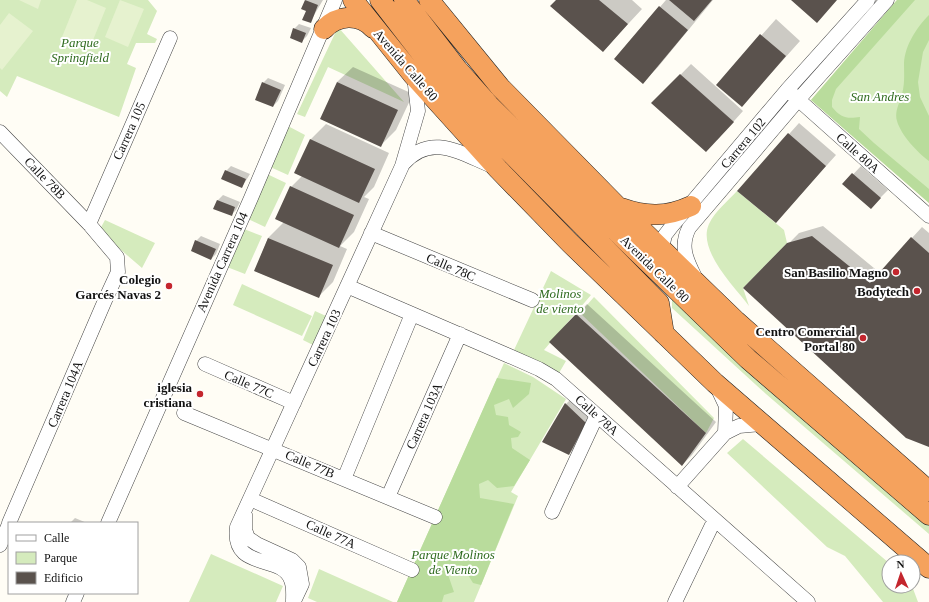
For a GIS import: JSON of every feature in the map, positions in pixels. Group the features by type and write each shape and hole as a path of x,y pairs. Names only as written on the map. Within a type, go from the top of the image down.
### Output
{"highway":[{"name":"Avenida Calle 80","path":"353,0 377,32 413,75 498,169 570,243 715,384 929,568"},
{"name":"Avenida Calle 80","path":"380,0 431,66 493,135 659,303 664,334"},
{"name":"Avenida Calle 80","path":"404,0 458,70 489,105 658,273 748,359 929,515"},
{"name":"Avenida Calle 80","path":"429,0 500,87 617,206 787,367 929,491"},
{"path":"324,29 332,22 348,17 364,21 377,32"},
{"path":"617,206 632,212 656,215 668,214 691,206"}],"street":[{"name":"Avenida Carrera 104","path":"108,522 324,29 335,0"},
{"name":"Carrera 102","path":"659,303 658,273 661,247 665,235 691,206 787,90 868,0"},
{"name":"Carrera 102","path":"700,286 687,261 684,247 689,228 798,100 887,0"},
{"name":"Carrera 105","path":"89,224 170,38"},
{"name":"Carrera 103","path":"293,602 291,579 288,574 281,569 249,556 238,546 237,527 402,166 418,111 413,75"},
{"name":"Calle 80A","path":"787,90 929,216"},
{"name":"Calle 78B","path":"0,132 89,224 117,257 118,264"},
{"name":"Carrera 103","path":"402,166 411,155 421,149 438,146 498,169"},
{"name":"Calle 78C","path":"371,233 532,300"},
{"name":"Carrera 104A","path":"9,522 118,272 118,264"},
{"name":"Calle 78A","path":"347,286 539,369 571,391 714,521 808,602"},
{"path":"344,479 412,314"},
{"name":"Carrera 103A","path":"388,497 460,334"},
{"name":"Calle 77C","path":"204,364 294,403"},
{"path":"715,384 726,406 725,433"},
{"name":"Calle 77B","path":"184,413 435,517"},
{"path":"552,512 598,415"},
{"path":"677,487 725,433 739,426 761,424"},
{"name":"Calle 77A","path":"248,504 412,570"},
{"path":"675,602 714,521"},
{"name":"Carrera 104A","path":"0,545 8,525"}],"green space":[{"name":"Parque Springfield","path":"0,0 148,0 157,11 147,34 157,39 155,43 136,43 127,64 136,68 119,117 17,76 7,97 0,91"},
{"path":"19,0 41,0 38,9"},
{"path":"77,0 87,0 106,8 89,50 62,37"},
{"path":"120,0 144,9 128,47 105,37"},
{"name":"San Andres","path":"897,0 929,0 929,203 811,100"},
{"path":"897,0 915,0 836,89 832,100 832,107 841,116 851,118 860,117 859,129 929,189 929,203 811,100"},
{"path":"9,13 33,31 2,70 0,68 0,25"},
{"path":"929,15 929,40 923,52 918,82 920,97 929,116 929,161 915,148 902,132 896,118 896,114 904,86 904,63 909,43 920,25"},
{"path":"338,27 404,102 328,67 305,117 297,114"},
{"path":"286,125 305,135 288,175 268,166"},
{"path":"267,174 286,183 265,227 246,218"},
{"path":"737,191 784,230 787,243 743,288 749,306 719,267 712,256 708,245 707,234 709,224 722,206"},
{"path":"105,220 155,243 142,268 99,231"},
{"path":"244,229 262,236 245,274 227,267"},
{"name":"Molinos de viento","path":"551,271 591,295 544,350 566,361 559,373 514,350"},
{"path":"242,284 312,316 302,336 233,305"},
{"path":"672,296 929,525 929,534 766,394 672,308"},
{"path":"594,297 714,418 706,433 580,313"},
{"path":"315,311 326,316 313,345 303,340"},
{"name":"Parque Molinos de Viento","path":"504,363 533,377 566,399 511,492 518,496 474,602 397,602"},
{"name":"Parque Molinos de Viento","path":"497,378 531,383 529,394 513,408 509,399 494,405 496,415 508,417 509,425 521,432 518,437 511,438 512,448 530,460 514,486 497,488 488,480 479,484 480,498 514,504 481,585 473,583 462,565 445,566 454,592 444,595 442,602 397,602"},
{"path":"743,439 881,556 881,594 915,594 918,602 883,602 845,556 827,547 727,453"},
{"path":"211,554 283,586 276,602 189,602"},
{"name":"Parque Molinos de Viento","path":"319,569 393,602 317,602 308,598"}],"building":[{"path":"305,0 318,5 311,23 302,20 306,11 301,9"},
{"path":"556,0 599,0 628,24 603,52 550,6"},
{"path":"669,0 712,0 694,21"},
{"path":"791,0 837,0 817,23"},
{"path":"659,6 688,30 643,84 614,59"},
{"path":"293,28 306,33 302,43 290,38"},
{"path":"760,34 786,56 742,107 716,85"},
{"path":"680,74 734,122 706,152 651,103"},
{"path":"262,82 281,90 273,107 255,100"},
{"path":"337,82 398,110 381,147 320,119"},
{"path":"788,133 826,166 776,223 737,191"},
{"path":"310,139 375,169 359,203 294,173"},
{"path":"225,170 246,179 242,188 221,179"},
{"path":"852,173 881,198 871,209 842,184"},
{"path":"290,186 354,215 339,248 275,219"},
{"path":"217,200 235,207 232,216 213,209"},
{"name":"Centro Comercial Portal 80","path":"812,236 870,283 911,237 929,253 929,447 906,438 743,288 787,243"},
{"path":"268,238 333,265 319,298 254,271"},
{"path":"195,240 216,249 211,260 191,251"},
{"path":"576,314 706,433 682,466 549,342"},
{"path":"565,403 586,423 569,455 542,442"}],"place":[{"name":"San Basilio Magno","path":"896,272"},
{"name":"Colegio Garcés Navas 2","path":"169,286"},
{"name":"Bodytech","path":"917,291"},
{"name":"Centro Comercial Portal 80","path":"863,338"},
{"name":"iglesia cristiana","path":"200,394"}]}
